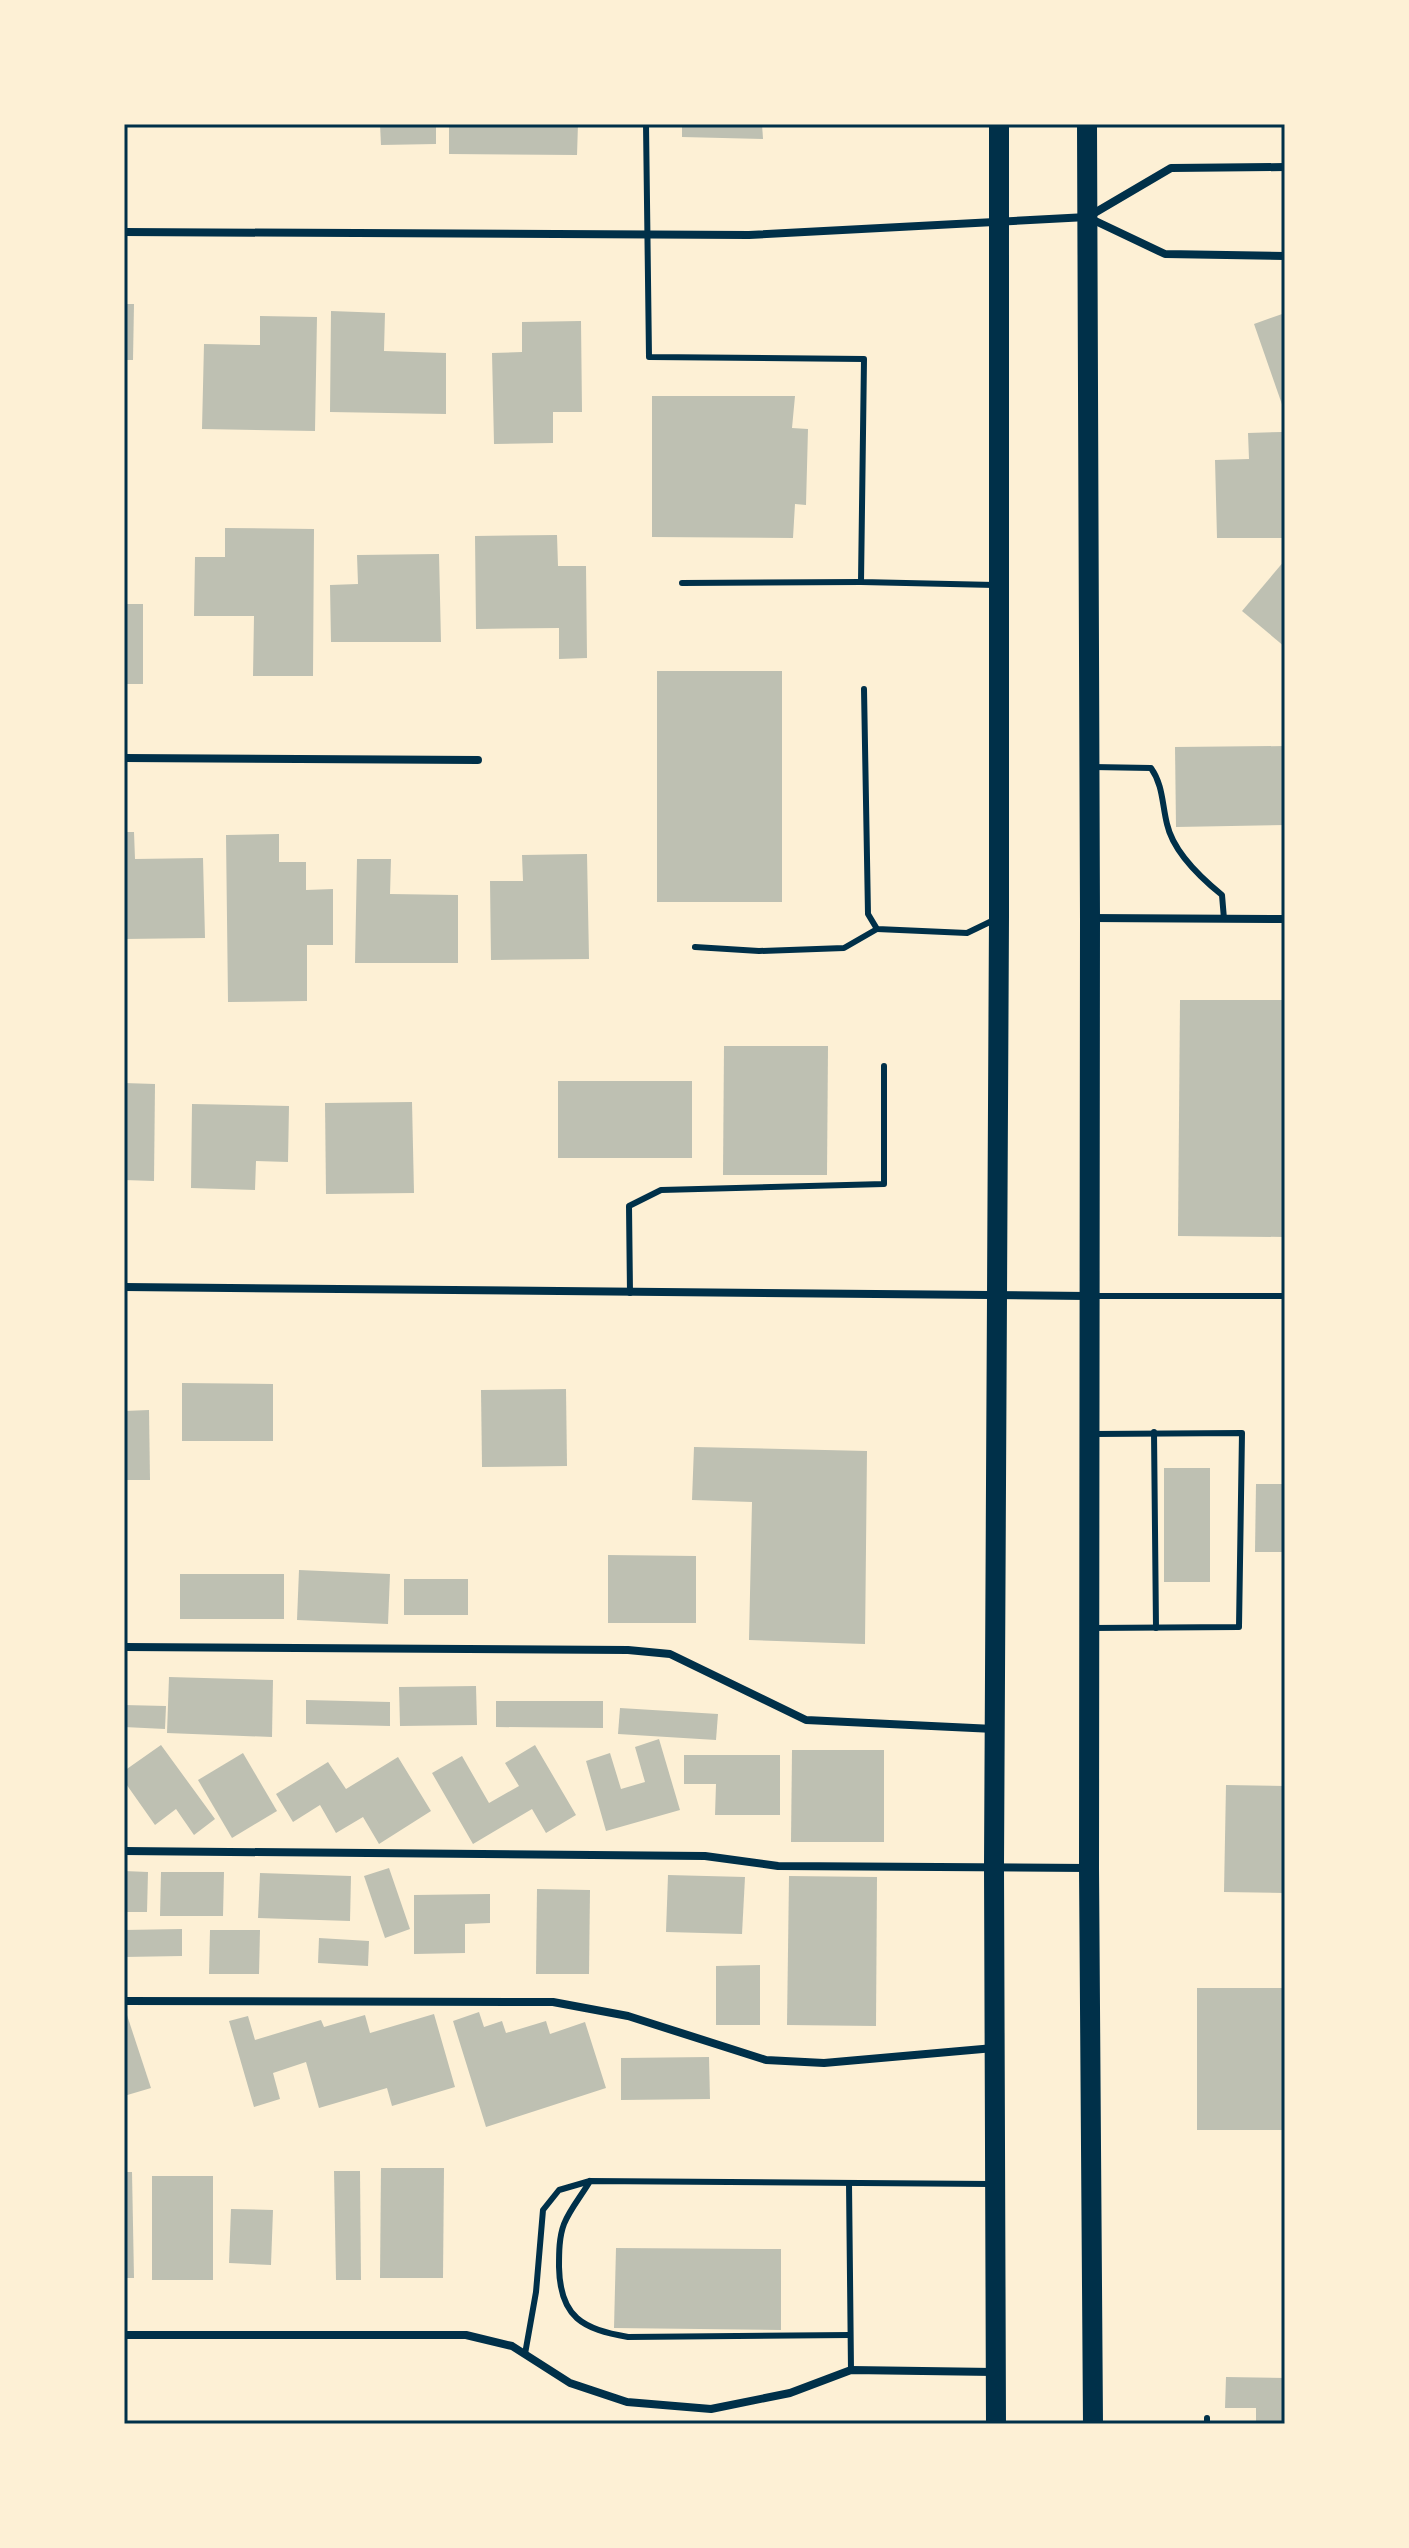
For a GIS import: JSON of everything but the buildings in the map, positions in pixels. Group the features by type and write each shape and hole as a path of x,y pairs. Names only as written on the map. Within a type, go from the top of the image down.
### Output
{"main road":[{"path":"996,2424 994,1866 999,124"},
{"path":"1087,124 1089,1868 1093,2424"}],"street":[{"path":"124,232 749,235 1087,217 1171,168 1285,167"},
{"path":"1087,217 1165,254 1285,256"},
{"path":"124,758 478,760"},
{"path":"1090,918 1285,919"},
{"path":"124,1287 1089,1296"},
{"path":"124,1647 628,1650 670,1654 806,1720 995,1729"},
{"path":"124,1851 705,1856 778,1866 1089,1868"},
{"path":"124,2001 553,2002 628,2016 766,2060 824,2063 995,2048"},
{"path":"124,2335 466,2335 512,2346 570,2383 627,2402 711,2409 790,2393 851,2370 995,2372"}],"lane":[{"path":"646,124 649,357 864,359 861,582"},
{"path":"682,583 999,585"},
{"path":"864,689 868,914 877,929"},
{"path":"1090,767 1151,768 1158,779 1167,828 1197,874 1222,895 1224,919"},
{"path":"695,947 759,951 844,948 877,929 967,933 999,917"},
{"path":"630,1293 629,1206 661,1190 884,1184 884,1066"},
{"path":"1089,1296 1285,1296"},
{"path":"1154,1432 1156,1628"},
{"path":"1089,1434 1242,1433 1239,1627 1089,1628"},
{"path":"525,2354 536,2292 543,2210 559,2190 590,2181 995,2184"},
{"path":"590,2181 564,2225 559,2251 560,2281 566,2305 579,2321 598,2331 628,2337 850,2335"},
{"path":"849,2183 851,2370"}]}
